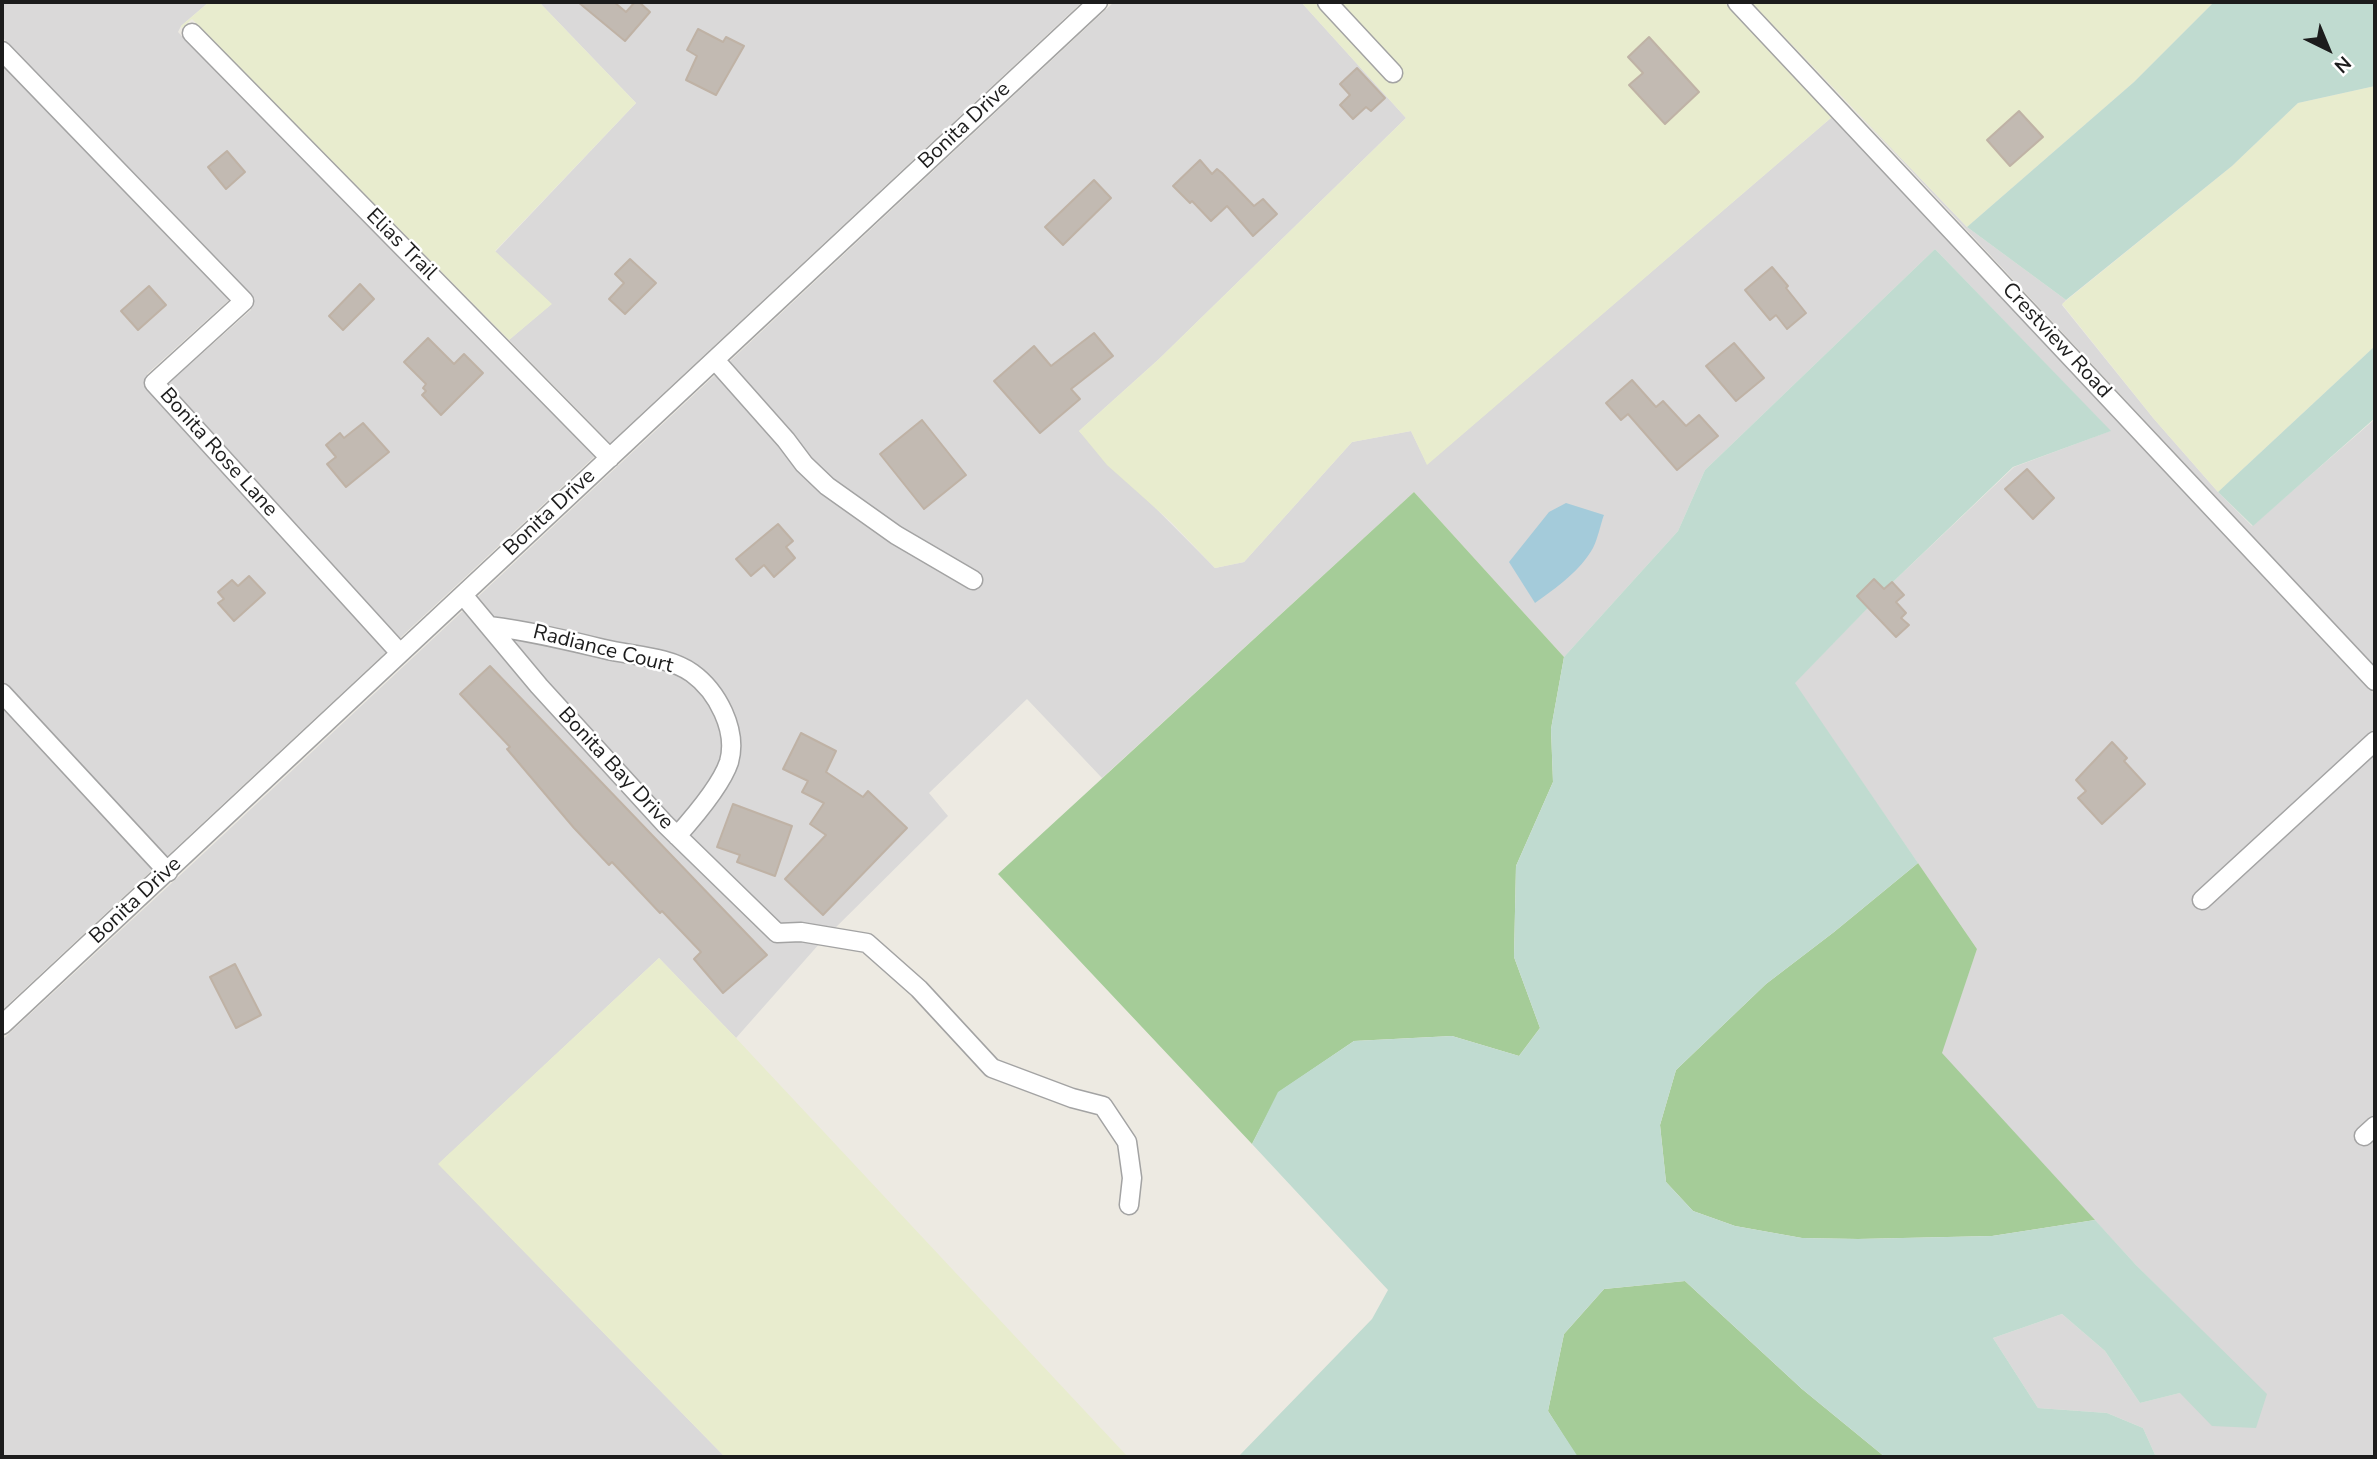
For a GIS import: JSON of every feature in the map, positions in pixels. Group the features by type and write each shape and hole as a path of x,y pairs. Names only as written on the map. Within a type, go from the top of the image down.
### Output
{"street":[{"name":"Bonita Drive","path":"2,1025 1098,2"},
{"path":"1327,2 1393,73"},
{"name":"Crestview Road","path":"1737,2 2375,681"},
{"name":"Elias Trail","path":"192,33 610,458"},
{"name":"Bonita Rose Lane","path":"2,51 244,301 154,383 400,653"},
{"path":"715,360 804,464 827,486 896,536 973,580"},
{"name":"Bonita Bay Drive","path":"463,595 538,686 677,836 777,933 801,932 867,943 919,989 992,1068 1072,1098 1103,1106 1126,1142 1132,1178 1129,1205"},
{"name":"Radiance Court","path":"489,626 531,631 668,662 692,673 722,705 730,732 729,761 696,815 677,836"},
{"path":"2,693 168,872"},
{"path":"2202,900 2375,741"}],"shaded area":[{"path":"2,2 209,2 181,26 178,32 595,456 400,638 168,384 251,310 251,294 2,37"},
{"path":"539,2 1082,2 610,443 509,340 551,304 495,252 636,103"},
{"path":"1114,2 1301,2 1406,118 1159,359 1079,431 1215,568 1244,562 1352,442 1411,431 1427,464 1832,117 2375,695 2375,1457 2156,1457 2143,1428 2107,1413 2038,1408 1993,1338 2062,1314 2105,1351 2140,1403 2180,1393 2266,1395 2136,1265 1941,1053 1977,949 1794,683 1895,580 2014,467 2110,431 1935,249 1705,470 1678,531 1564,657 1414,492 1102,778 1027,699 929,793 948,816 820,943 736,1038 659,958 439,1164 725,1457 2,1457 2,1040","holes":["1604,515 1592,548 1578,566 1535,602 1510,562"]},
{"path":"2,65 229,300 147,374 147,389 386,652 2,1010"},
{"path":"1849,104 1967,227 2066,300 2062,305 2154,419 2218,492 2252,526 2375,419 2375,667"}],"green space":[{"path":"209,2 539,2 636,103 495,251 552,304 509,340 192,19 182,28 181,26"},
{"path":"1301,2 1724,2 1832,117 1427,465 1411,431 1352,442 1244,562 1215,568 1171,522 1107,465 1079,431 1159,359 1406,118"},
{"path":"1751,2 2214,2 2134,82 1967,227"},
{"path":"2214,2 2375,2 2375,86 2298,103 2232,166 2066,300 1967,227 2134,82"},
{"path":"2375,86 2375,346 2218,492 2154,419 2062,304 2232,166 2298,103"},
{"path":"1935,249 2111,431 2013,467 1895,580 1795,683 1918,863 1766,984 1676,1070 1660,1125 1666,1182 1693,1211 1735,1226 1802,1238 1992,1236 2095,1220 2136,1265 2267,1394 2256,1428 2212,1426 2180,1393 2140,1403 2105,1351 2062,1314 1993,1338 2038,1408 2107,1413 2143,1428 2156,1457 1885,1457 1802,1389 1685,1281 1604,1289 1564,1334 1548,1411 1578,1457 1238,1457 1372,1319 1388,1290 1252,1144 1278,1092 1354,1041 1452,1036 1519,1056 1540,1028 1514,957 1516,866 1553,782 1551,729 1564,657 1678,531 1705,470"},
{"path":"2375,346 2375,418 2253,526 2218,492"},
{"path":"1414,492 1564,657 1551,729 1553,782 1516,866 1514,957 1540,1028 1519,1056 1452,1036 1354,1041 1279,1092 1252,1144 998,874"},
{"path":"1918,863 1977,949 1942,1053 2095,1220 1992,1236 1802,1238 1735,1226 1693,1211 1666,1182 1660,1125 1676,1070 1766,984"},
{"path":"659,958 1128,1457 725,1457 438,1164"},
{"path":"1685,1281 1802,1389 1885,1457 1578,1457 1548,1411 1564,1334 1604,1289"}],"water":[{"path":"1566,503 1604,515 1598,536 1582,564 1535,603 1509,562 1549,512"}],"building":[{"path":"578,2 614,2 626,12 635,2 639,2 650,12 625,41"},
{"path":"698,29 723,42 726,37 744,46 716,95 686,80 697,56 687,50"},
{"path":"1649,37 1699,92 1665,124 1629,85 1643,73 1628,57"},
{"path":"1357,68 1385,98 1371,111 1366,107 1353,119 1340,105 1350,95 1340,84"},
{"path":"2019,111 2043,137 2010,166 1987,140"},
{"path":"227,151 245,172 226,189 208,167"},
{"path":"1200,160 1212,174 1217,169 1222,173 1254,206 1263,199 1277,214 1253,236 1227,206 1211,221 1173,186"},
{"path":"1094,180 1111,198 1063,245 1045,227"},
{"path":"630,259 656,283 625,314 609,299 624,283 615,274"},
{"path":"1772,267 1806,313 1787,329 1776,315 1770,320 1745,290"},
{"path":"360,284 374,299 343,330 329,316"},
{"path":"149,286 166,305 138,330 121,311"},
{"path":"1094,333 1113,356 1071,389 1080,399 1040,433 994,381 1034,346 1051,366"},
{"path":"428,338 454,364 464,354 483,373 441,415 422,395 426,391 423,388 426,384 404,362"},
{"path":"1734,343 1764,378 1736,401 1706,366"},
{"path":"1632,380 1656,407 1663,401 1686,426 1699,415 1718,436 1677,470 1628,414 1621,420 1606,403"},
{"path":"922,420 966,475 924,509 880,454"},
{"path":"363,423 389,452 346,487 327,464 336,457 326,445 340,433 344,438"},
{"path":"2027,469 2054,498 2033,519 2005,489"},
{"path":"778,524 793,541 786,547 795,558 774,577 764,565 751,576 736,559"},
{"path":"249,576 265,593 234,621 218,603 224,599 218,592 232,580 238,586"},
{"path":"1874,579 1884,589 1892,582 1904,595 1896,602 1906,613 1901,618 1909,625 1896,637 1857,596"},
{"path":"490,666 767,955 723,993 694,959 701,952 612,862 609,865 574,828 507,749 510,747 460,694"},
{"path":"801,733 836,751 826,772 863,797 868,791 907,828 823,915 785,879 826,835 810,824 824,803 802,792 808,781 783,769"},
{"path":"2112,742 2127,758 2124,761 2145,784 2102,824 2078,798 2086,791 2076,780"},
{"path":"733,804 792,826 775,876 737,862 740,855 717,847"},
{"path":"235,964 261,1015 236,1028 210,977"}]}
